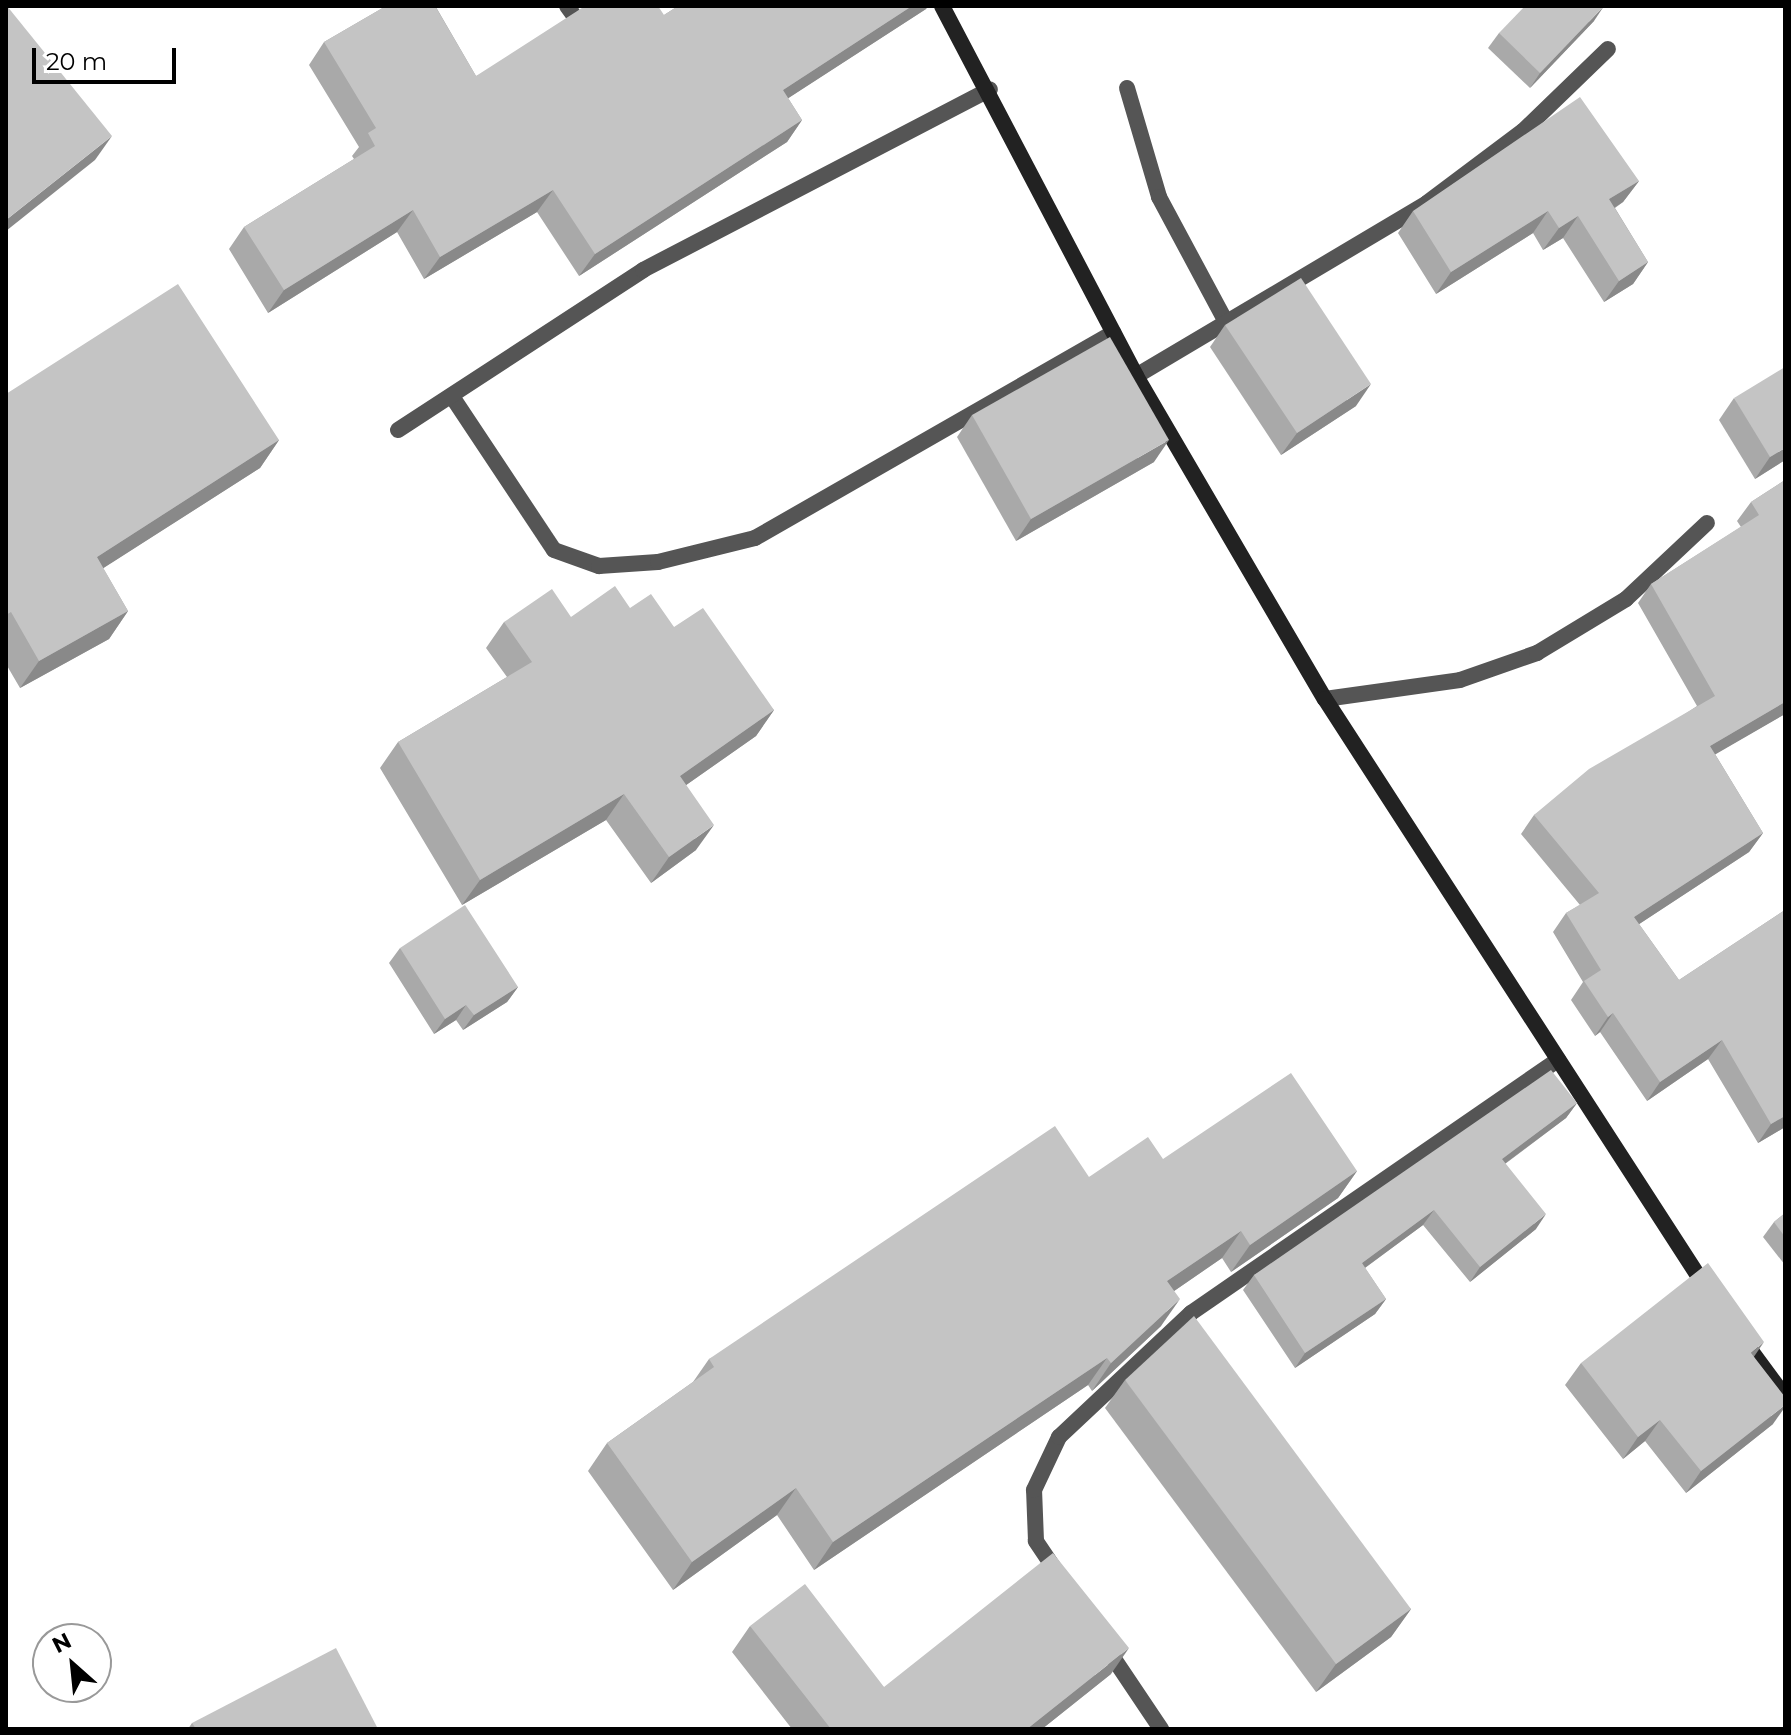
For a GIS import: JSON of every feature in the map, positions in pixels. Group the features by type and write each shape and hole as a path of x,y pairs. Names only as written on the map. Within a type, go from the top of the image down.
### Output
{"street":[{"path":"942,6 990,89 1136,376 1325,699 1724,1314 1785,1397"},
{"path":"1136,376 1427,203 1523,131 1608,49"},
{"path":"1127,88 1159,197 1226,322"},
{"path":"398,430 453,398 643,270 990,89"},
{"path":"453,398 554,550 599,566 658,562 755,538 1113,333"},
{"path":"1325,699 1460,680 1537,653 1626,599 1707,523"},
{"path":"1069,1591 1036,1541 1034,1490 1059,1437 1191,1313 1558,1060"},
{"path":"1094,1629 1161,1729"}],"building":[{"path":"6,6 112,136 6,220"},
{"path":"386,6 435,6 476,76 585,6 658,6 664,15 678,6 912,6 783,90 802,120 595,254 553,190 440,257 413,210 284,290 244,227 375,146 368,133 376,128 324,42"},
{"path":"1525,6 1604,6 1540,73 1499,33"},
{"path":"1580,97 1639,181 1609,199 1648,262 1619,281 1578,216 1559,228 1548,211 1451,272 1413,211"},
{"path":"1301,278 1371,384 1297,433 1225,325"},
{"path":"178,284 279,440 97,557 128,611 39,661 11,612 6,615 6,394"},
{"path":"1110,337 1169,440 1031,519 972,415"},
{"path":"1785,367 1785,448 1770,457 1734,398"},
{"path":"1785,480 1785,702 1710,746 1763,833 1634,917 1679,980 1785,910 1785,1116 1771,1124 1722,1040 1660,1082 1613,1013 1608,1017 1584,981 1601,970 1566,913 1599,893 1534,815 1589,769 1715,696 1651,584 1759,515 1751,502"},
{"path":"615,586 630,608 651,594 674,627 703,608 774,710 680,776 714,825 669,857 624,794 480,880 398,742 532,662 504,622 552,589 571,617"},
{"path":"465,905 518,987 474,1015 466,1005 445,1019 400,948"},
{"path":"1551,1070 1577,1103 1502,1159 1546,1214 1480,1267 1434,1210 1362,1263 1386,1299 1305,1353 1254,1275"},
{"path":"1291,1073 1357,1171 1250,1245 1241,1231 1167,1281 1180,1299 1111,1363 1107,1358 833,1542 796,1488 692,1562 607,1443 714,1367 709,1359 1055,1126 1089,1177 1148,1137 1163,1159"},
{"path":"1785,1213 1785,1237 1774,1222"},
{"path":"1708,1263 1764,1342 1751,1353 1785,1397 1785,1405 1701,1471 1660,1420 1638,1437 1581,1363"},
{"path":"1194,1316 1411,1609 1336,1664 1125,1380"},
{"path":"1053,1553 1129,1648 1027,1729 831,1729 750,1626 805,1584 884,1687"},
{"path":"336,1648 378,1729 196,1729 192,1723"}]}
